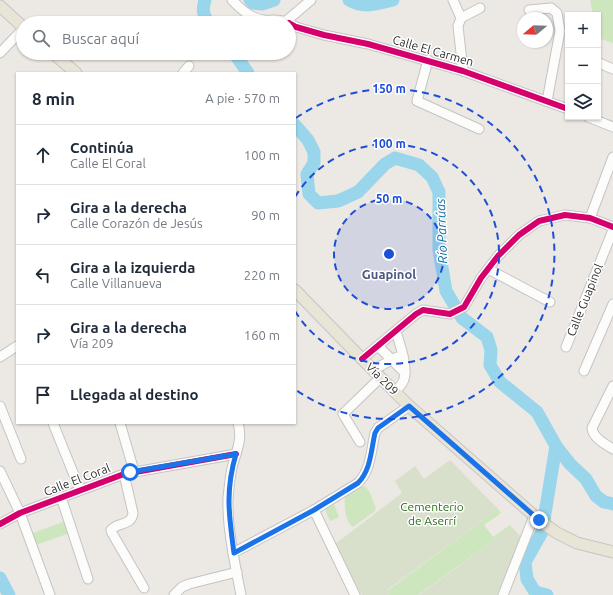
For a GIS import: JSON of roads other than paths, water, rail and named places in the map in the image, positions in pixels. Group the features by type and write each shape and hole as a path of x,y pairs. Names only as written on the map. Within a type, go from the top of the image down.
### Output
{"main road":[{"path":"0,6 16,21"},
{"path":"61,60 75,72"},
{"name":"Vía 209","path":"296,295 307,303 409,406 540,521 577,543 613,552"}],"street":[{"name":"Calle El Carmen","path":"232,0 245,12 252,16"},
{"path":"295,16 311,0"},
{"path":"453,0 461,18"},
{"path":"463,71 458,26 461,18 480,8"},
{"path":"530,10 550,8 557,13 559,21 560,31 547,101"},
{"name":"Calle El Carmen","path":"296,27 428,60 565,108"},
{"path":"0,53 16,36"},
{"path":"428,60 417,101 479,128"},
{"path":"601,64 613,69"},
{"path":"596,120 613,127"},
{"path":"590,218 613,156"},
{"path":"362,359 416,314 423,310 450,314 464,308 482,278 498,256 519,236 539,221 565,215 590,218 613,227"},
{"name":"Calle Guapinol","path":"566,347 613,230"},
{"path":"488,269 550,302"},
{"path":"584,371 613,304"},
{"path":"395,392 404,380 405,373 403,353 396,332"},
{"path":"378,346 393,359 405,373"},
{"path":"0,357 16,347"},
{"path":"360,442 343,414 376,374 393,359 403,353"},
{"path":"613,388 592,428 593,433 596,436 613,449"},
{"path":"0,406 21,458"},
{"path":"234,553 314,510 358,483 364,477 370,460 375,433 378,428 409,406"},
{"path":"53,424 80,490"},
{"path":"120,424 134,471"},
{"path":"238,424 241,435 229,482 228,515 241,595"},
{"name":"Calle El Coral","path":"0,524 20,513 134,471 236,454"},
{"path":"0,470 20,513 50,595"},
{"path":"124,474 133,518 113,527 112,533 144,588"},
{"path":"61,497 88,579"},
{"path":"314,510 355,595"},
{"path":"503,595 540,521"},
{"path":"174,595 182,587 189,584 237,572"}],"waterway":[{"name":"Río Parrúas","path":"205,0 205,16"},
{"path":"250,0 253,3 262,4 274,0"},
{"path":"349,0 365,5 393,0"},
{"name":"Río Parrúas","path":"239,60 247,72"},
{"name":"Río Parrúas","path":"296,126 308,140 314,152 314,163 307,174 309,194 318,203 338,201 358,192 385,164 395,158 419,165 432,177 439,192 439,250 446,291 462,318 487,337 491,350 490,365 500,382 537,412 556,446 542,532 525,562 527,579 535,592 547,595"},
{"path":"556,446 570,464 586,479 596,496 604,502 613,504"},
{"path":"0,578 9,595"}],"district":[{"name":"Guapinol","path":"389,274"}],"park label":[{"name":"Cementerio de Aserrí","path":"432,514"}]}
